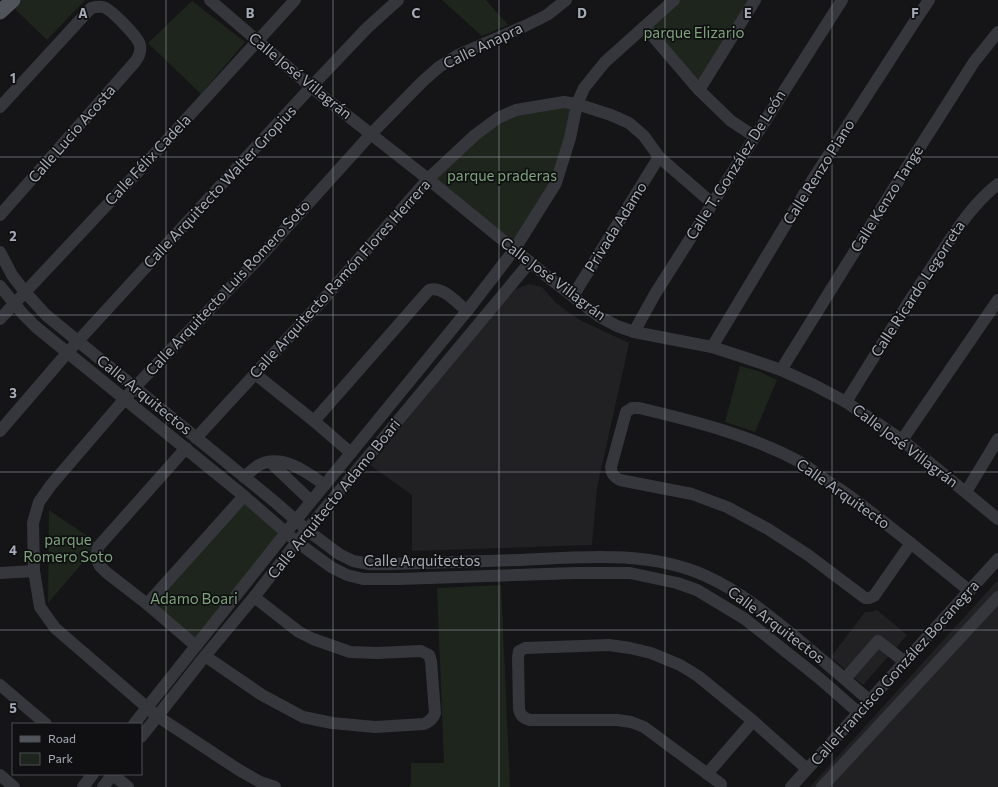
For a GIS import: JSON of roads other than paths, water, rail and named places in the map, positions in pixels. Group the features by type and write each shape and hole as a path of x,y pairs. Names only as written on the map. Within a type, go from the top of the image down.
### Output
{"main road":[{"path":"0,12 13,0"}],"street":[{"name":"Calle José Villagrán","path":"210,0 311,87 428,179 514,250 600,316 617,326 634,332 712,347 781,370 846,402 902,440 998,519"},
{"name":"Calle Félix Cadela","path":"0,318 141,168 295,0"},
{"name":"Calle Arquitecto Walter Gropius","path":"68,352 311,87 367,28 398,0"},
{"name":"Calle Anapra","path":"371,134 439,67 458,55 547,15 566,0"},
{"name":"Calle Arquitecto Adamo Boari","path":"135,723 286,532 467,311 514,250 556,183 570,138 577,104 584,88 605,62 674,0"},
{"path":"699,90 755,0"},
{"name":"Calle T. González De León","path":"634,332 655,294 712,203 842,0"},
{"name":"Calle Renzo Piano","path":"712,347 813,179 930,0"},
{"name":"Calle Lucio Acosta","path":"0,215 135,62 139,57 140,44 137,38 109,10 98,6 91,8 2,101"},
{"path":"645,27 699,90 731,121 754,136"},
{"name":"Calle Kenzo Tange","path":"781,370 974,62 998,32"},
{"name":"Calle Arquitecto Ramón Flores Herrera","path":"196,438 322,301 428,179 475,135 498,118 516,110 564,102 577,104 611,115 629,123 644,136 659,157 712,203"},
{"name":"Calle Arquitecto Luis Romero Soto","path":"275,787 260,782 239,770 157,716 55,628 40,607 34,571 33,523 39,502 51,485 124,399 260,257 371,134"},
{"name":"Privada Adamo","path":"573,296 659,157"},
{"name":"Calle Ricardo Legorreta","path":"846,402 903,309 960,225 973,207 987,192 998,184"},
{"name":"Calle Arquitectos","path":"0,252 12,275 46,315 307,530 339,554 353,561 369,564 563,558 627,558 659,562 706,576 753,603 870,701"},
{"name":"Calle Arquitecto Adamo Boari","path":"142,736 297,542 530,262"},
{"name":"Calle Arquitectos","path":"0,286 14,304 36,327 186,448 297,542 331,567 347,575 363,579 398,579 576,573 630,573 677,584 697,590 745,620 819,678 859,712"},
{"path":"314,421 429,290 433,288 438,289 467,311"},
{"path":"902,440 998,300"},
{"path":"0,431 68,352"},
{"path":"255,374 351,453"},
{"name":"Calle Arquitecto","path":"911,544 874,596 865,598 808,555 768,529 727,507 692,494 620,480 612,475 611,467 626,412 632,408 639,408 692,420 750,439 800,462 859,503 911,544 970,591"},
{"path":"966,492 998,439"},
{"path":"186,448 98,547 96,554 100,566 119,584 147,604 196,646"},
{"path":"244,477 258,465 270,462 291,464 325,485"},
{"path":"270,462 311,501"},
{"path":"147,604 244,496"},
{"name":"Calle Francisco González Bocanegra","path":"791,787 998,559"},
{"path":"464,562 464,577"},
{"path":"0,573 34,571"},
{"path":"697,590 706,576"},
{"path":"206,656 262,695 303,717 339,724 375,726 404,726 424,724 430,721 435,713 431,661 429,655 421,651 377,653 350,652 300,632 254,597"},
{"path":"822,787 998,597"},
{"path":"845,679 878,641 905,662"},
{"path":"721,784 644,727 631,722 617,720 530,720 521,716 519,709 519,651 525,648 608,645 651,653 680,665 698,676 753,721 807,769"},
{"path":"0,685 45,723"},
{"path":"707,774 753,721"},
{"path":"83,787 92,775"},
{"path":"103,787 112,775"},
{"path":"114,775 128,787"},
{"path":"0,776 14,787"}],"park label":[{"name":"parque Elizario","path":"694,33"},
{"name":"parque praderas","path":"502,176"},
{"name":"parque Romero Soto","path":"68,548"},
{"name":"Adamo Boari","path":"194,599"}]}
